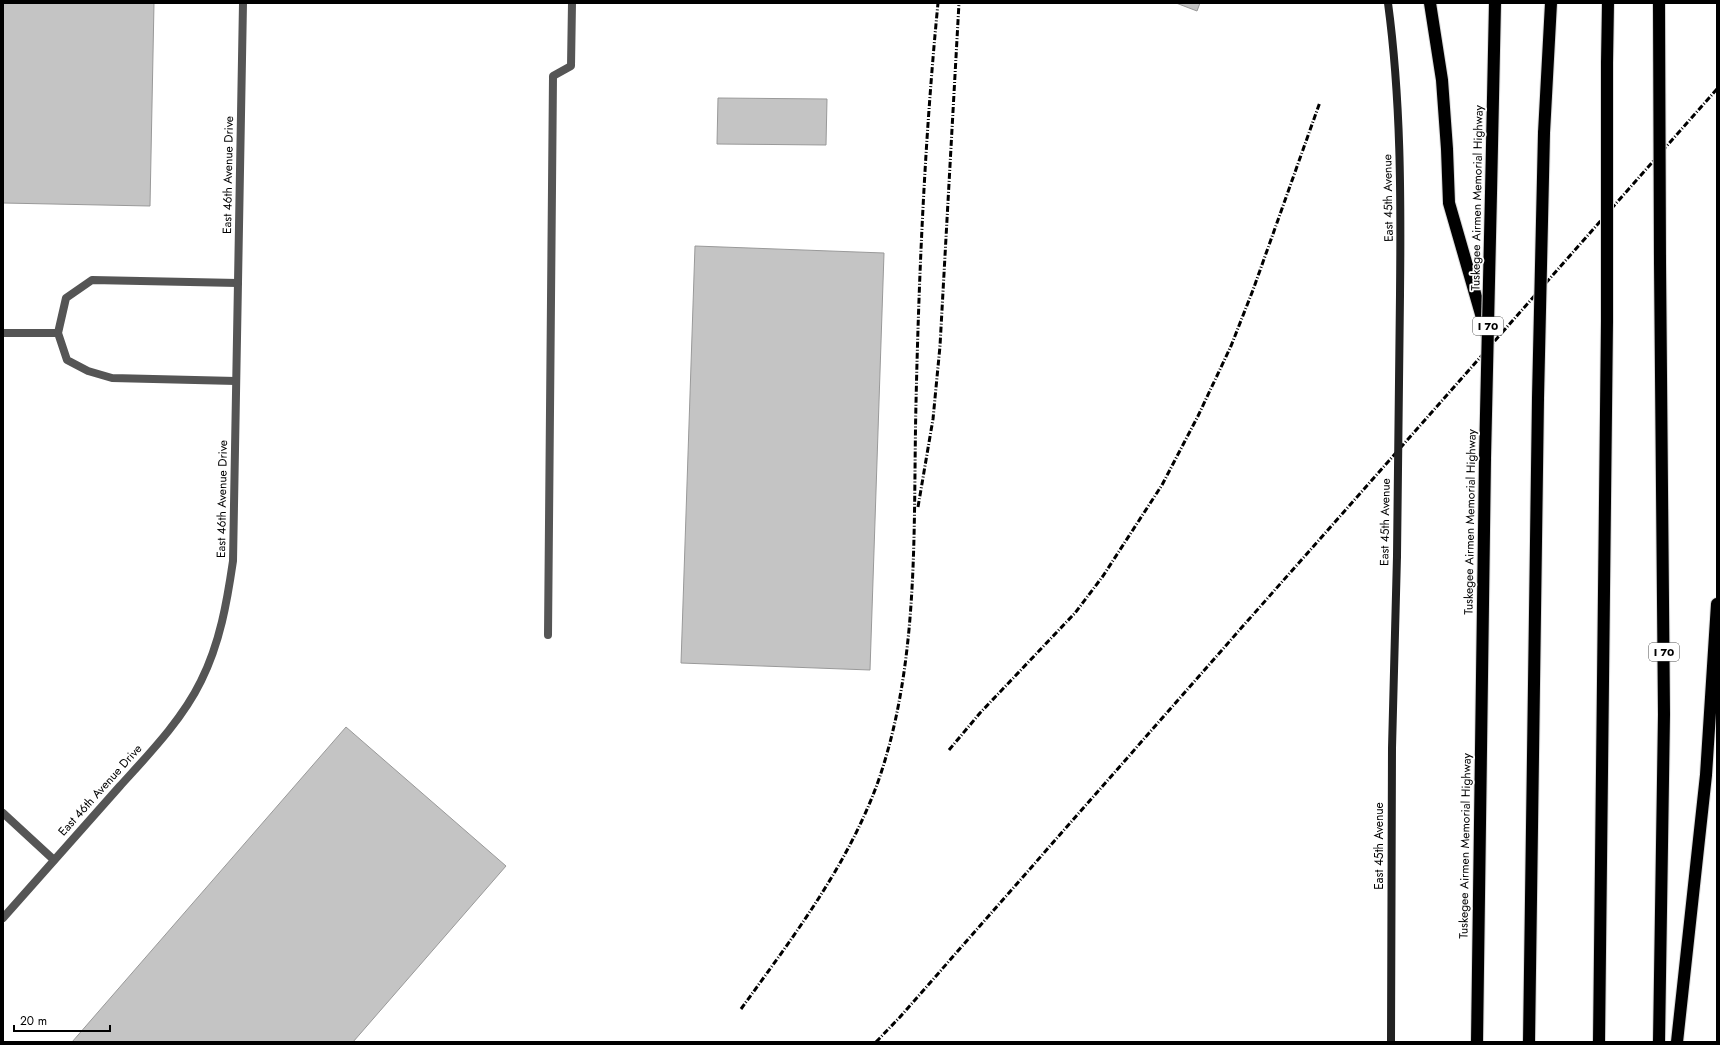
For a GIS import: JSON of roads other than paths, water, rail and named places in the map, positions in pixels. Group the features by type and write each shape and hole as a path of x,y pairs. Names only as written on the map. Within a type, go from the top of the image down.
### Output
{"highway":[{"path":"1430,3 1442,80 1449,204 1487,337"},
{"name":"Tuskegee Airmen Memorial Highway","path":"1477,1042 1487,337 1495,3"},
{"path":"1529,1042 1538,398 1544,133 1551,3"},
{"path":"1599,1042 1607,321 1608,3"},
{"name":"I 70","path":"1659,4 1664,714 1660,1042"},
{"path":"1677,1042 1706,775 1717,604"}],"main road":[{"name":"East 45th Avenue","path":"1388,3 1398,108 1401,196 1397,556 1392,748 1391,1042"}],"street":[{"name":"East 46th Avenue Drive","path":"3,918 154,748 185,707 201,681 219,636 226,608 233,561 243,3"},
{"path":"548,635 553,76 571,66 572,3"},
{"path":"236,381 112,378 88,372 67,360 58,333 66,298 92,280 238,282"},
{"path":"3,333 58,333"},
{"path":"3,813 54,860"}],"railway":[{"path":"741,1009 800,927 836,870 852,841 867,810 879,779 892,734 902,687 912,593 917,353 921,253 926,153 938,3"},
{"path":"918,507 933,419 940,346 959,3"},
{"path":"876,1042 900,1017 1717,89"},
{"path":"949,750 980,713 1075,613 1103,576 1162,485 1198,416 1231,346 1253,290 1320,102"}]}
